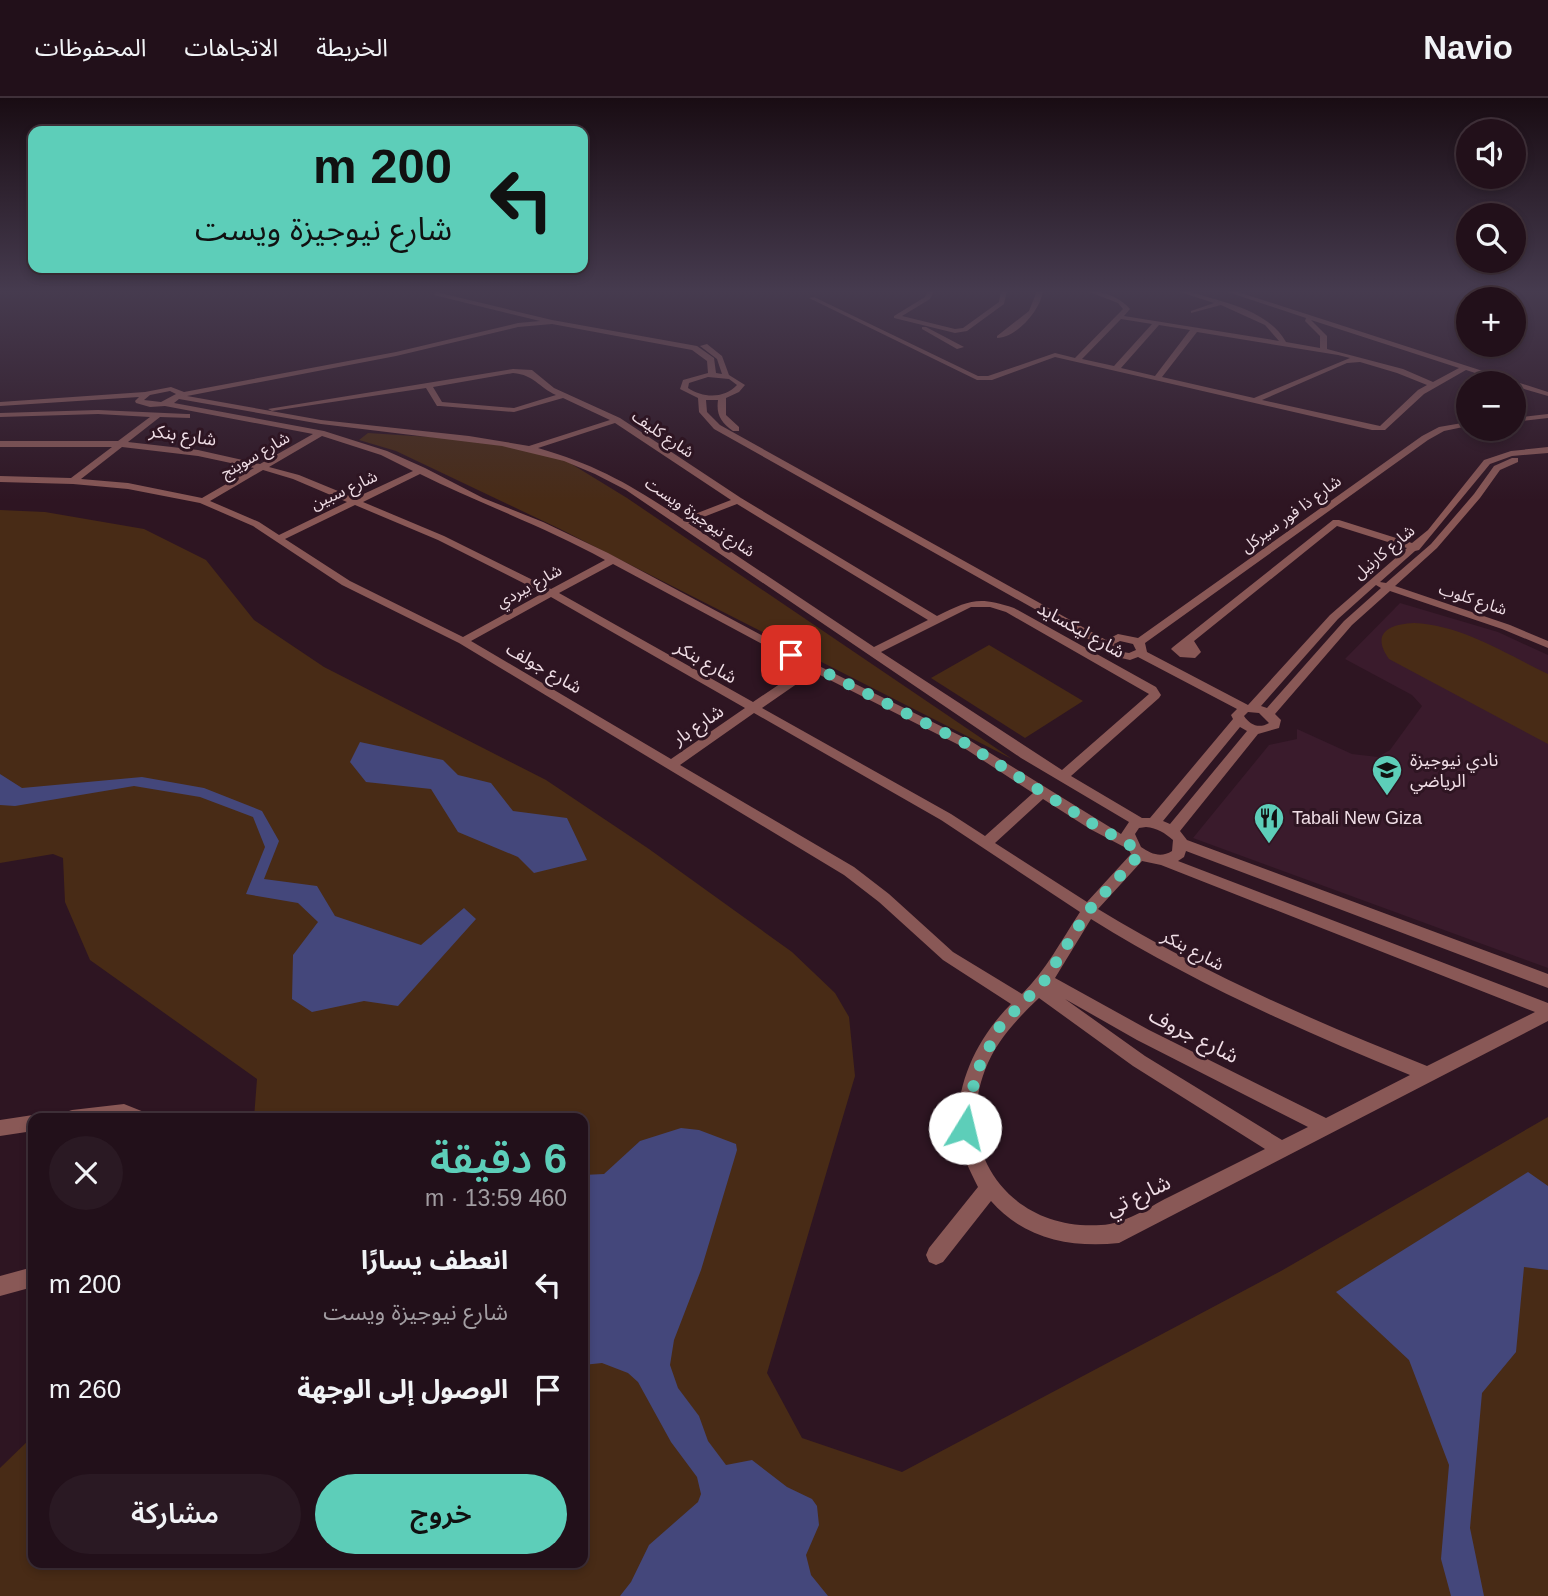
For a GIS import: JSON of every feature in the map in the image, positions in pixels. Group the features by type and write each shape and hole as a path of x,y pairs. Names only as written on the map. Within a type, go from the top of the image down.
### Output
{"street":[{"path":"0,404 115,397 142,398 148,404 164,403 179,394 355,361"},
{"path":"710,361 712,375"},
{"path":"724,361 726,376"},
{"path":"944,361 984,380 1038,361"},
{"path":"1081,361 1377,429 1382,428 1408,402 1465,368"},
{"path":"1116,369 1123,361"},
{"path":"1157,379 1171,361"},
{"path":"1252,402 1346,361 1373,362"},
{"path":"1369,361 1436,383"},
{"path":"1389,361 1410,369 1417,377"},
{"path":"1443,361 1475,371"},
{"name":"شارع كليف","path":"261,415 278,408 522,370 562,396 618,420 738,500 936,620"},
{"path":"712,375 726,376 736,379 741,385 736,392 723,396 702,397 688,393 683,385 691,379 712,375"},
{"path":"428,386 440,404 509,410 562,396"},
{"path":"1526,387 1548,394"},
{"path":"0,410 106,403 142,398 162,389 179,394"},
{"name":"شارع نيوجيزة ويست","path":"179,394 192,409 473,437 531,448 578,462 613,478 1062,777 1147,823 1256,872 1548,981"},
{"path":"723,396 719,412 721,418 737,430 1110,642 1116,655 1138,651"},
{"path":"106,403 115,397"},
{"path":"702,397 703,412 717,427 1110,642 1125,638 1138,651 1244,712 1269,714"},
{"name":"شارع نيوجيزة ويست","path":"164,403 240,419 261,415 384,453 480,500 540,524 813,667 938,729 1135,850 1548,1011"},
{"path":"0,415 89,412 159,414 192,409"},
{"path":"73,481 159,414"},
{"path":"1526,419 1548,416"},
{"path":"531,448 618,420"},
{"name":"شارع ذا فور سيركل","path":"1138,651 1425,438 1442,429 1456,426"},
{"path":"348,441 370,428"},
{"name":"شارع سوينج","path":"203,501 321,433"},
{"name":"شارع بنكر","path":"0,444 119,444 198,453 261,467 296,477 470,551 946,817 1088,911 1232,990 1427,1074"},
{"name":"شارع كارنيل","path":"1147,823 1173,801 1244,712 1334,617 1416,548 1487,462 1511,454 1548,450"},
{"name":"شارع كارنيل","path":"1255,730 1266,730 1275,725 1275,720 1269,714 1348,623 1429,551 1497,468 1517,459 1548,456"},
{"name":"شارع سبين","path":"279,538 422,470"},
{"name":"شارع جولف","path":"0,479 128,486 203,501 256,524 346,583 463,641 849,871 884,898 948,956 1023,1003"},
{"path":"681,523 738,500"},
{"path":"1440,519 1454,523"},
{"path":"1188,640 1336,522 1416,548"},
{"name":"شارع بيردي","path":"463,641 612,560"},
{"name":"شارع كلوب","path":"1373,582 1518,631 1548,645"},
{"name":"شارع ليكسايد","path":"873,652 969,604 1001,606 1152,690 1154,695 1147,703 1062,777"},
{"path":"1334,617 1348,623"},
{"name":"شارع بار","path":"672,764 813,667"},
{"path":"938,729 960,711"},
{"path":"1162,860 1179,853 1176,837 1189,810 1255,730 1244,712"},
{"path":"985,844 1043,792"},
{"path":"1173,801 1189,810"},
{"name":"شارع تي","path":"1147,823 1134,825 1128,834 1135,850 1088,911 1041,984 1000,1026 986,1050 968,1099 965,1128 972,1159 989,1188 1016,1214 1050,1231 1086,1238 1119,1233 1548,1011"},
{"path":"1248,894 1244,887 1246,879 1256,872"},
{"path":"1041,984 1139,1061 1281,1149"},
{"name":"شارع جروف","path":"1041,984 1325,1126"},
{"path":"0,1128 28,1124"},
{"path":"936,1255 989,1188"},
{"path":"0,1286 28,1278"}],"shaded area":[{"path":"368,433 507,442 565,460 627,498 1012,759 560,529 396,451 359,440"},
{"path":"0,510 45,512 144,529 206,560 254,620 324,667 546,780 649,849 792,952 835,993 849,1017 855,1076 767,1373 802,1438 902,1472 1281,1271 1548,1117 1548,1596 0,1596 0,1468 28,1441 28,1568 588,1568 588,1113 254,1113 257,1079 90,960 65,902 63,858 53,854 0,863"},
{"name":"نادي نيوجيزة الرياضي","path":"1400,603 1498,632 1548,655 1548,968 1193,838 1269,745 1297,739 1297,729 1352,754 1378,757 1390,750 1422,706 1412,695 1345,659"},
{"path":"1414,623 1466,635 1548,674 1548,744 1389,659 1382,643 1385,632 1390,628"},
{"path":"989,645 1083,701 1025,738 931,678"}],"water":[{"path":"360,742 443,760 458,775 491,783 513,811 567,818 587,860 534,873 518,857 458,832 431,789 366,782 350,762"},
{"path":"0,774 22,788 142,777 204,788 262,811 279,841 264,879 317,886 335,916 421,945 464,908 476,919 398,1006 364,1001 312,1012 292,999 293,955 318,922 298,903 246,894 265,847 253,817 200,797 134,786 15,806 0,805"},
{"path":"681,1128 699,1130 736,1144 737,1150 701,1270 674,1340 670,1365 678,1388 699,1416 708,1441 726,1465 752,1460 787,1487 812,1499 817,1506 819,1525 806,1555 811,1575 828,1596 620,1596 631,1582 649,1545 698,1502 701,1494 697,1477 671,1442 638,1382 628,1373 602,1363 588,1364 588,1175 604,1174 640,1141"},
{"path":"1528,1172 1548,1186 1548,1270 1524,1267 1516,1352 1482,1393 1470,1528 1484,1596 1451,1596 1441,1559 1449,1465 1409,1360 1336,1292"}],"place":[{"name":"نادي نيوجيزة الرياضي","path":"1387,797"},
{"name":"Tabali New Giza","path":"1269,845"}],"route":[{"path":"791,655 965,743 1130,845 1140,854 1088,911 1045,980 1000,1026 976,1073 968,1099 965,1128"}]}
